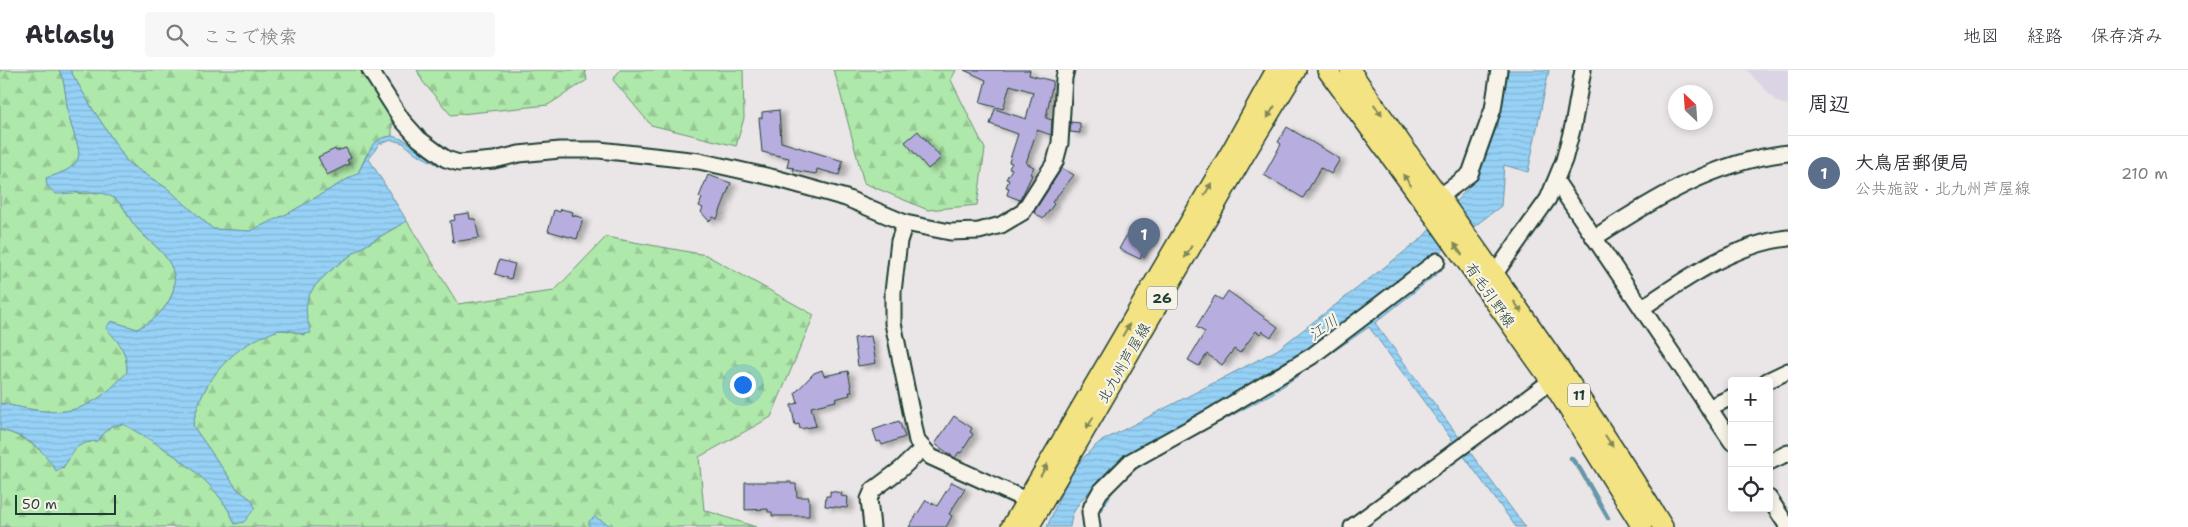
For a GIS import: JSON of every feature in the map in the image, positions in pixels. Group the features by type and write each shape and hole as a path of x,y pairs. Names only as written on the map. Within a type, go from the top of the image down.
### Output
{"main road":[{"name":"北九州芦屋線","path":"1010,527 1228,156 1276,70"},
{"name":"北九州芦屋線","path":"1030,527 1245,154 1296,70"},
{"name":"有毛引野線","path":"1327,70 1440,208"},
{"name":"有毛引野線","path":"1350,70 1440,208 1488,277 1642,527"},
{"name":"有毛引野線","path":"1488,277 1565,374 1663,527"}],"street":[{"path":"370,70 402,120 419,140 446,159 459,163 560,150 599,150 699,161 775,178 846,198 905,223 950,232 979,231 1001,225 1023,212 1055,162 1060,143 1066,70"},
{"path":"1440,208 1470,174 1492,109 1499,70"},
{"path":"1488,277 1548,199 1564,160 1573,126 1583,70"},
{"path":"1594,238 1642,207 1715,170 1744,161 1788,153"},
{"path":"1556,181 1728,436"},
{"path":"905,223 900,241 893,292 893,323 917,441 931,457 1026,500"},
{"path":"1642,308 1718,261 1752,247 1788,238"},
{"path":"1092,527 1090,512 1100,492 1131,460 1214,415 1312,356 1438,261"},
{"path":"1773,378 1788,371"},
{"path":"1352,527 1551,381"},
{"path":"1708,408 1728,399"},
{"path":"872,527 869,499 873,490 901,469 923,448"},
{"path":"1773,460 1788,453"},
{"path":"1773,505 1784,524"}],"shaded area":[{"path":"1747,70 1788,70 1788,105 1777,102"}],"green space":[{"path":"0,70 59,70 79,153 77,160 72,166 46,178 73,192 82,194 102,193 111,196 122,206 139,230 163,254 173,270 173,290 163,309 155,317 137,329 111,321 107,328 122,348 126,359 127,372 112,388 97,399 69,410 54,412 0,403"},
{"path":"70,70 361,70 392,119 392,136 382,138 367,154 358,173 289,213 250,231 213,229 168,189 128,163"},
{"path":"417,70 585,70 587,80 548,105 451,115 423,82"},
{"path":"620,70 743,70 744,118 736,146 651,125 613,80"},
{"path":"833,70 956,70 951,80 985,149 977,205 928,210 864,183"},
{"path":"407,221 458,304 554,291 606,237 706,255 814,315 771,417 699,457 704,510 756,527 0,527 0,430 10,432 26,440 63,468 76,448 89,442 97,441 111,426 123,424 172,454 203,479 227,508 235,524 252,500 237,489 193,426 201,397 218,370 241,348 253,340 279,330 304,335 307,300 313,289 335,266"}],"water":[{"path":"59,70 70,70 128,163 168,189 213,229 250,231 289,213 358,173 373,144 382,138 392,136 405,140 426,156 445,166 444,168 415,153 403,143 392,140 379,144 369,159 407,221 349,256 311,291 306,306 311,333 303,334 289,330 279,330 253,341 218,370 201,397 193,426 237,489 252,500 255,508 244,522 235,524 227,508 216,493 188,466 123,424 111,426 97,441 87,443 75,449 67,463 56,471 46,456 33,444 18,435 0,430 0,403 54,412 69,410 97,399 112,388 127,372 127,365 122,348 106,328 111,321 137,329 147,324 163,309 173,291 173,270 167,259 135,226 123,207 116,200 106,194 99,193 56,194 47,186 46,178 72,166 77,160 79,153"},
{"name":"江川","path":"1506,70 1549,70 1528,172 1504,165 1501,206 1363,311 1371,321 1440,267 1442,270 1375,323 1525,527 1516,527 1369,327 1273,393 1152,459 1129,474 1117,485 1100,512 1097,512 1107,493 1124,476 1145,460 1260,397 1315,362 1367,324 1359,314 1299,359 1113,465 1079,503 1072,515 1070,527 1047,527 1074,470 1081,460 1100,442 1277,350 1421,239 1471,185 1497,127"},
{"path":"595,517 613,527 589,527 589,521"}],"building":[{"path":"964,70 1030,70 1029,75 1053,81 1046,118 1052,120 1051,135 1037,130 1026,163 1034,167 1020,200 1007,195 1009,188 1006,187 1009,180 1006,179 1012,169 1009,168 1012,163 1009,162 1018,134 990,124 995,109 1026,119 1033,92 1010,85 1003,109 980,103 986,80"},
{"path":"779,110 781,142 843,161 839,175 817,169 816,174 793,170 794,168 787,167 789,158 762,152 759,118 762,118 762,112"},
{"path":"1071,122 1080,123 1080,133 1070,132"},
{"path":"1287,127 1340,159 1331,174 1321,168 1303,198 1264,175 1281,144 1278,142"},
{"path":"918,131 941,158 928,169 905,142"},
{"path":"346,148 351,158 347,160 349,164 327,175 318,157 335,149 336,151"},
{"path":"1062,168 1074,175 1052,202 1054,204 1043,219 1034,212"},
{"path":"708,175 731,183 717,219 713,217 709,221 701,212 703,208 699,206 702,198 699,197"},
{"path":"561,209 573,212 572,215 583,218 577,239 548,231 554,210 560,212"},
{"path":"469,213 470,219 475,219 479,238 453,242 450,221 455,220 454,215"},
{"path":"1130,229 1151,237 1140,259 1119,249"},
{"path":"499,260 515,264 511,279 495,274"},
{"path":"1228,291 1278,327 1271,337 1262,331 1260,334 1256,331 1240,353 1234,349 1222,365 1207,354 1199,366 1188,360 1205,332 1196,327 1215,296 1222,300"},
{"path":"871,336 876,363 858,366 854,338"},
{"path":"822,370 824,376 848,371 852,392 849,392 850,395 835,399 836,401 811,407 816,426 800,429 799,424 795,425 791,405 798,403 795,393 814,373"},
{"path":"954,416 972,428 970,432 973,434 961,453 959,452 955,458 935,444"},
{"path":"899,421 905,437 882,445 880,441 877,442 873,430"},
{"path":"745,482 791,482 791,484 796,484 797,497 809,497 809,516 772,516 772,512 768,512 768,509 745,510"},
{"path":"952,482 965,489 949,514 952,516 946,527 909,527 926,500 937,506"},
{"path":"830,491 842,493 841,496 848,497 847,508 825,506 826,496 830,496"}],"waterway":[{"path":"1571,458 1580,469 1608,518"}],"place":[{"name":"大鳥居郵便局","path":"1144,259"}]}
